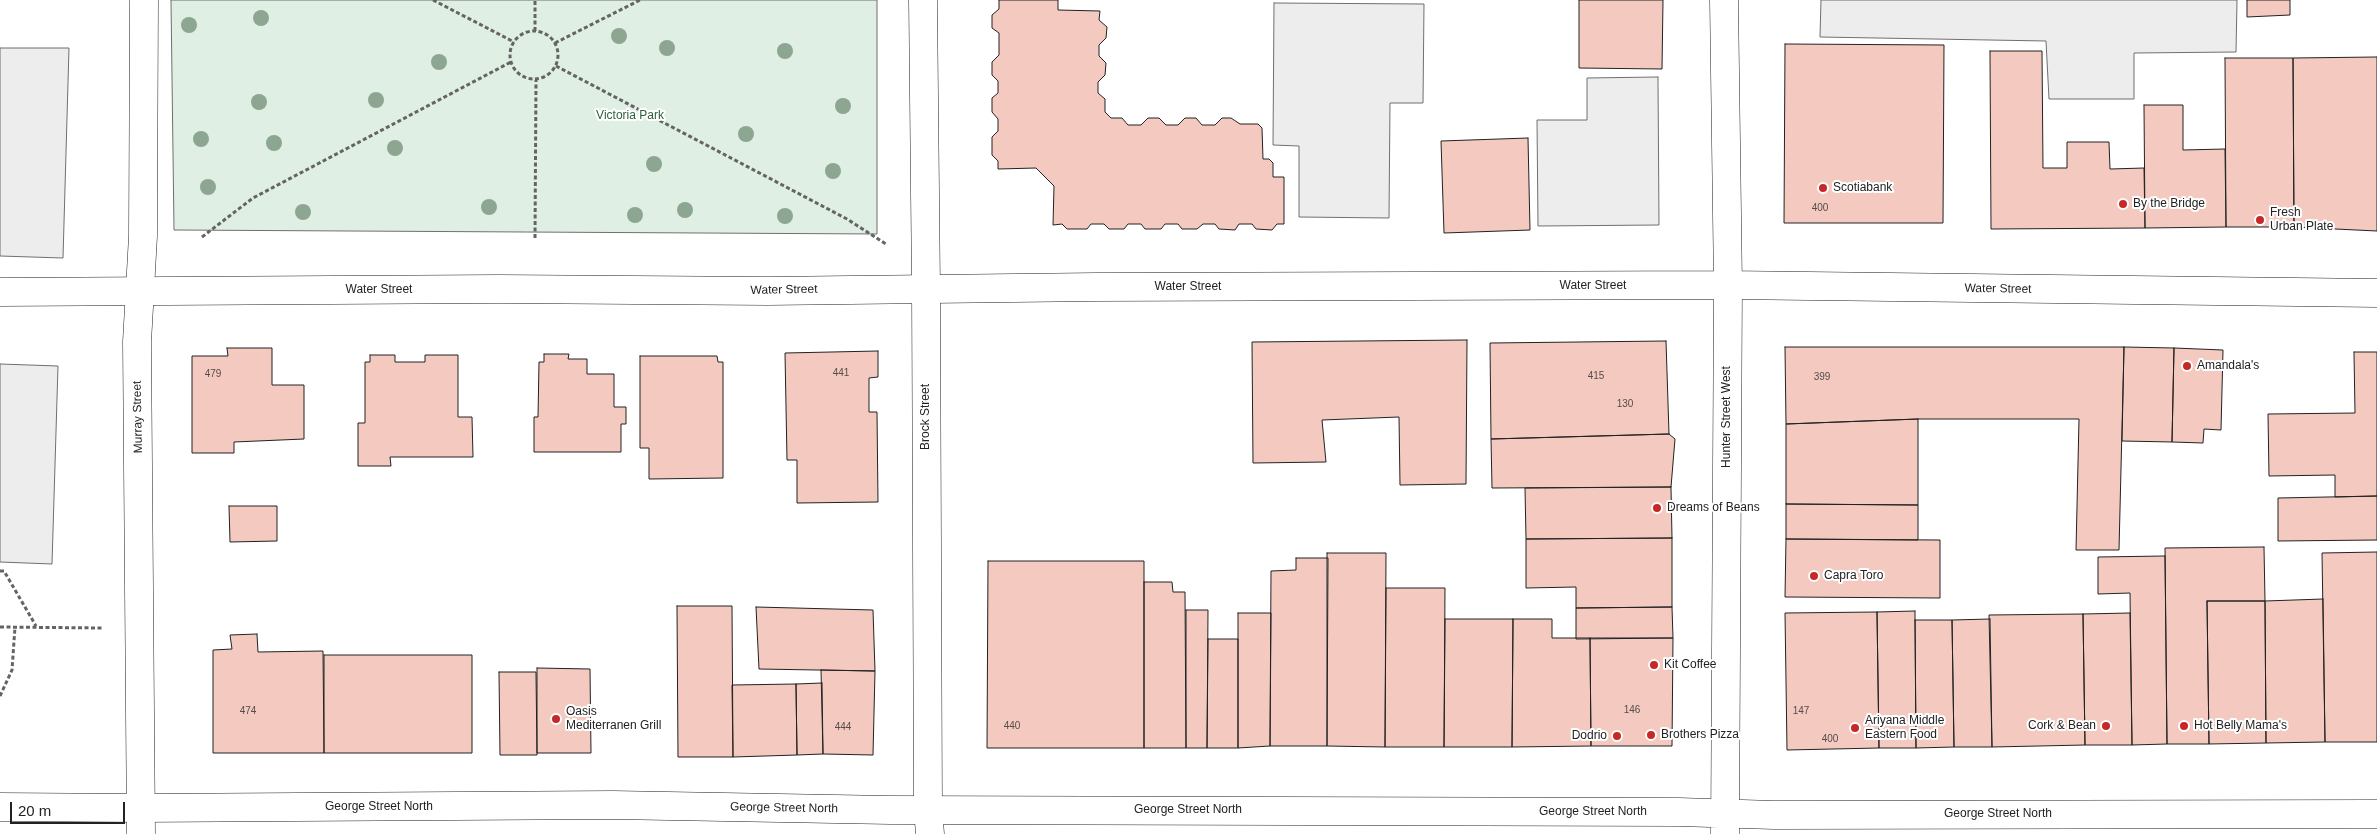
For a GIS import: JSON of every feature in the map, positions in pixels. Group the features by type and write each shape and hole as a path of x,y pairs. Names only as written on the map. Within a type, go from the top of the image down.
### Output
{"main road":[{"name":"Murray Street","path":"141,821 137,342 142,292 144,0"},
{"name":"Brock Street","path":"923,0 929,822"},
{"name":"Hunter Street West","path":"1724,0 1728,285 1727,747 1725,823"},
{"name":"Water Street","path":"0,292 1728,285 2377,293"},
{"name":"George Street North","path":"0,807 141,821 613,805 890,810 929,822 1725,823 1774,815 2377,814"}],"path":[{"path":"433,0 514,42"},
{"path":"535,0 535,31"},
{"path":"555,43 640,0"},
{"path":"535,31 547,34 555,43 558,58 556,66 544,78 536,80 520,76 511,62 510,54 514,42 522,34 535,31"},
{"path":"202,237 253,198 511,62"},
{"path":"556,66 847,219 886,244"},
{"path":"535,238 536,80"},
{"path":"0,571 4,571 36,627"},
{"path":"0,627 103,628"},
{"path":"0,696 12,670 15,627"}],"green space":[{"name":"Victoria Park","path":"171,0 877,0 877,234 174,230"}],"shaded area":[{"path":"1821,0 2237,0 2236,52 2134,53 2134,99 2049,99 2046,41 1820,37"},
{"path":"1274,3 1424,4 1423,103 1390,103 1389,218 1299,217 1299,146 1273,145"},
{"path":"0,48 69,48 63,258 0,256"},
{"path":"1658,77 1659,225 1538,226 1537,120 1587,120 1587,78"},
{"path":"0,364 58,366 52,564 0,562"}],"building":[{"path":"999,0 1058,0 1058,10 1100,11 1099,20 1107,27 1106,38 1099,45 1099,56 1106,63 1105,75 1098,82 1098,93 1105,99 1105,112 1111,118 1122,118 1128,125 1141,125 1148,118 1159,118 1166,125 1178,125 1185,118 1196,118 1202,125 1215,125 1222,118 1231,118 1240,124 1258,124 1262,128 1263,159 1269,159 1273,163 1273,177 1284,177 1284,224 1277,224 1272,230 1256,229 1252,224 1239,224 1235,230 1219,229 1215,224 1203,224 1197,229 1182,229 1178,224 1165,224 1161,229 1145,229 1141,224 1128,224 1124,229 1109,229 1104,224 1091,224 1087,229 1067,229 1062,224 1053,225 1054,186 1036,168 998,169 998,161 992,155 992,137 998,131 998,119 992,112 992,98 998,93 998,81 992,75 992,62 999,55 999,33 992,28 992,15 999,9"},
{"path":"1579,0 1663,0 1662,69 1579,68"},
{"path":"2247,0 2290,0 2290,15 2247,17"},
{"path":"1785,44 1944,45 1943,223 1784,223"},
{"path":"1990,51 2042,51 2043,168 2067,168 2067,142 2109,142 2110,169 2144,168 2145,228 1991,229"},
{"path":"2377,57 2377,231 2294,227 2293,58"},
{"path":"2225,58 2293,58 2294,227 2226,227"},
{"path":"2144,105 2183,105 2183,150 2225,149 2226,227 2145,228"},
{"path":"1528,138 1530,230 1444,233 1441,141"},
{"path":"1467,340 1466,484 1400,485 1399,417 1322,420 1326,462 1253,463 1252,342"},
{"path":"1666,341 1669,434 1491,439 1490,343"},
{"path":"1785,347 2124,347 2119,550 2076,550 2079,419 1918,419 1786,424"},
{"path":"2124,347 2174,348 2172,442 2122,441"},
{"path":"227,348 272,348 272,385 304,385 304,439 234,442 234,453 192,453 192,356 228,356"},
{"path":"2174,348 2223,350 2221,430 2204,429 2203,443 2172,442"},
{"path":"878,351 878,377 869,378 869,412 877,412 878,502 797,503 797,460 787,460 785,353"},
{"path":"2354,352 2377,352 2377,496 2335,497 2335,475 2269,476 2268,414 2355,413"},
{"path":"544,354 569,354 568,359 587,359 587,374 614,374 614,407 626,407 626,424 621,424 621,452 534,452 534,417 538,417 539,362 544,362"},
{"path":"370,355 395,355 395,362 425,362 425,355 458,355 458,417 472,417 473,457 390,457 391,466 358,466 358,423 365,423 365,362 370,362"},
{"path":"640,356 717,356 718,362 723,362 723,478 649,479 649,448 640,448"},
{"path":"1918,419 1918,505 1786,504 1786,424"},
{"path":"1669,434 1675,439 1671,487 1492,488 1491,439"},
{"path":"1671,487 1672,538 1526,539 1525,488"},
{"path":"2377,496 2377,540 2278,541 2278,498"},
{"path":"1786,504 1918,505 1918,540 1786,539"},
{"path":"229,506 277,506 277,541 230,542"},
{"path":"1672,538 1672,607 1576,608 1576,587 1526,588 1526,539"},
{"path":"1786,539 1940,540 1940,598 1785,597"},
{"path":"2264,547 2265,601 2207,601 2209,744 2167,744 2165,548"},
{"path":"2377,552 2377,742 2325,742 2322,553"},
{"path":"1327,553 1386,553 1385,747 1327,746"},
{"path":"2165,556 2167,744 2132,745 2130,593 2098,594 2098,557"},
{"path":"1296,558 1328,558 1327,746 1270,746 1271,571 1296,570"},
{"path":"988,561 1144,561 1144,748 987,748"},
{"path":"1144,582 1172,582 1173,592 1185,592 1186,748 1144,748"},
{"path":"1386,588 1445,588 1444,747 1385,747"},
{"path":"2323,599 2325,742 2266,743 2265,601"},
{"path":"2207,601 2265,601 2266,743 2209,744"},
{"path":"677,606 732,606 733,757 678,757"},
{"path":"756,607 873,610 875,671 759,669"},
{"path":"1672,607 1673,638 1576,639 1576,608"},
{"path":"1186,610 1208,610 1207,748 1186,748"},
{"path":"1915,611 1916,748 1879,748 1877,612"},
{"path":"1877,612 1879,748 1787,750 1785,613"},
{"path":"1238,613 1271,613 1270,746 1238,748"},
{"path":"2130,613 2132,745 2085,745 2083,614"},
{"path":"2083,614 2085,745 1992,747 1989,615"},
{"path":"1445,619 1513,619 1512,747 1444,747"},
{"path":"1513,619 1552,619 1552,638 1590,638 1591,746 1512,747"},
{"path":"1990,619 1992,747 1954,747 1952,620"},
{"path":"1915,620 1952,620 1954,747 1916,748"},
{"path":"257,634 258,652 323,651 324,753 213,753 213,650 232,649 230,635"},
{"path":"1590,638 1673,638 1672,746 1591,746"},
{"path":"1208,639 1238,639 1238,748 1207,748"},
{"path":"324,655 472,655 472,753 324,753"},
{"path":"537,668 590,669 591,753 537,753"},
{"path":"821,670 875,671 873,755 823,754"},
{"path":"499,672 536,672 537,755 500,755"},
{"path":"822,683 823,754 797,755 796,684"},
{"path":"796,684 797,755 733,757 732,685"}],"place":[{"name":"Scotiabank","path":"1823,188"},
{"name":"By the Bridge","path":"2123,204"},
{"name":"Fresh Urban Plate","path":"2260,220"},
{"name":"Amandala's","path":"2187,366"},
{"name":"Dreams of Beans","path":"1657,508"},
{"name":"Capra Toro","path":"1814,576"},
{"name":"Kit Coffee","path":"1654,665"},
{"name":"Oasis Mediterranen Grill","path":"556,719"},
{"name":"Cork & Bean","path":"2106,726"},
{"name":"Hot Belly Mama's","path":"2184,726"},
{"name":"Ariyana Middle Eastern Food","path":"1855,728"},
{"name":"Brothers Pizza","path":"1651,735"},
{"name":"Dodrio","path":"1617,736"}]}
